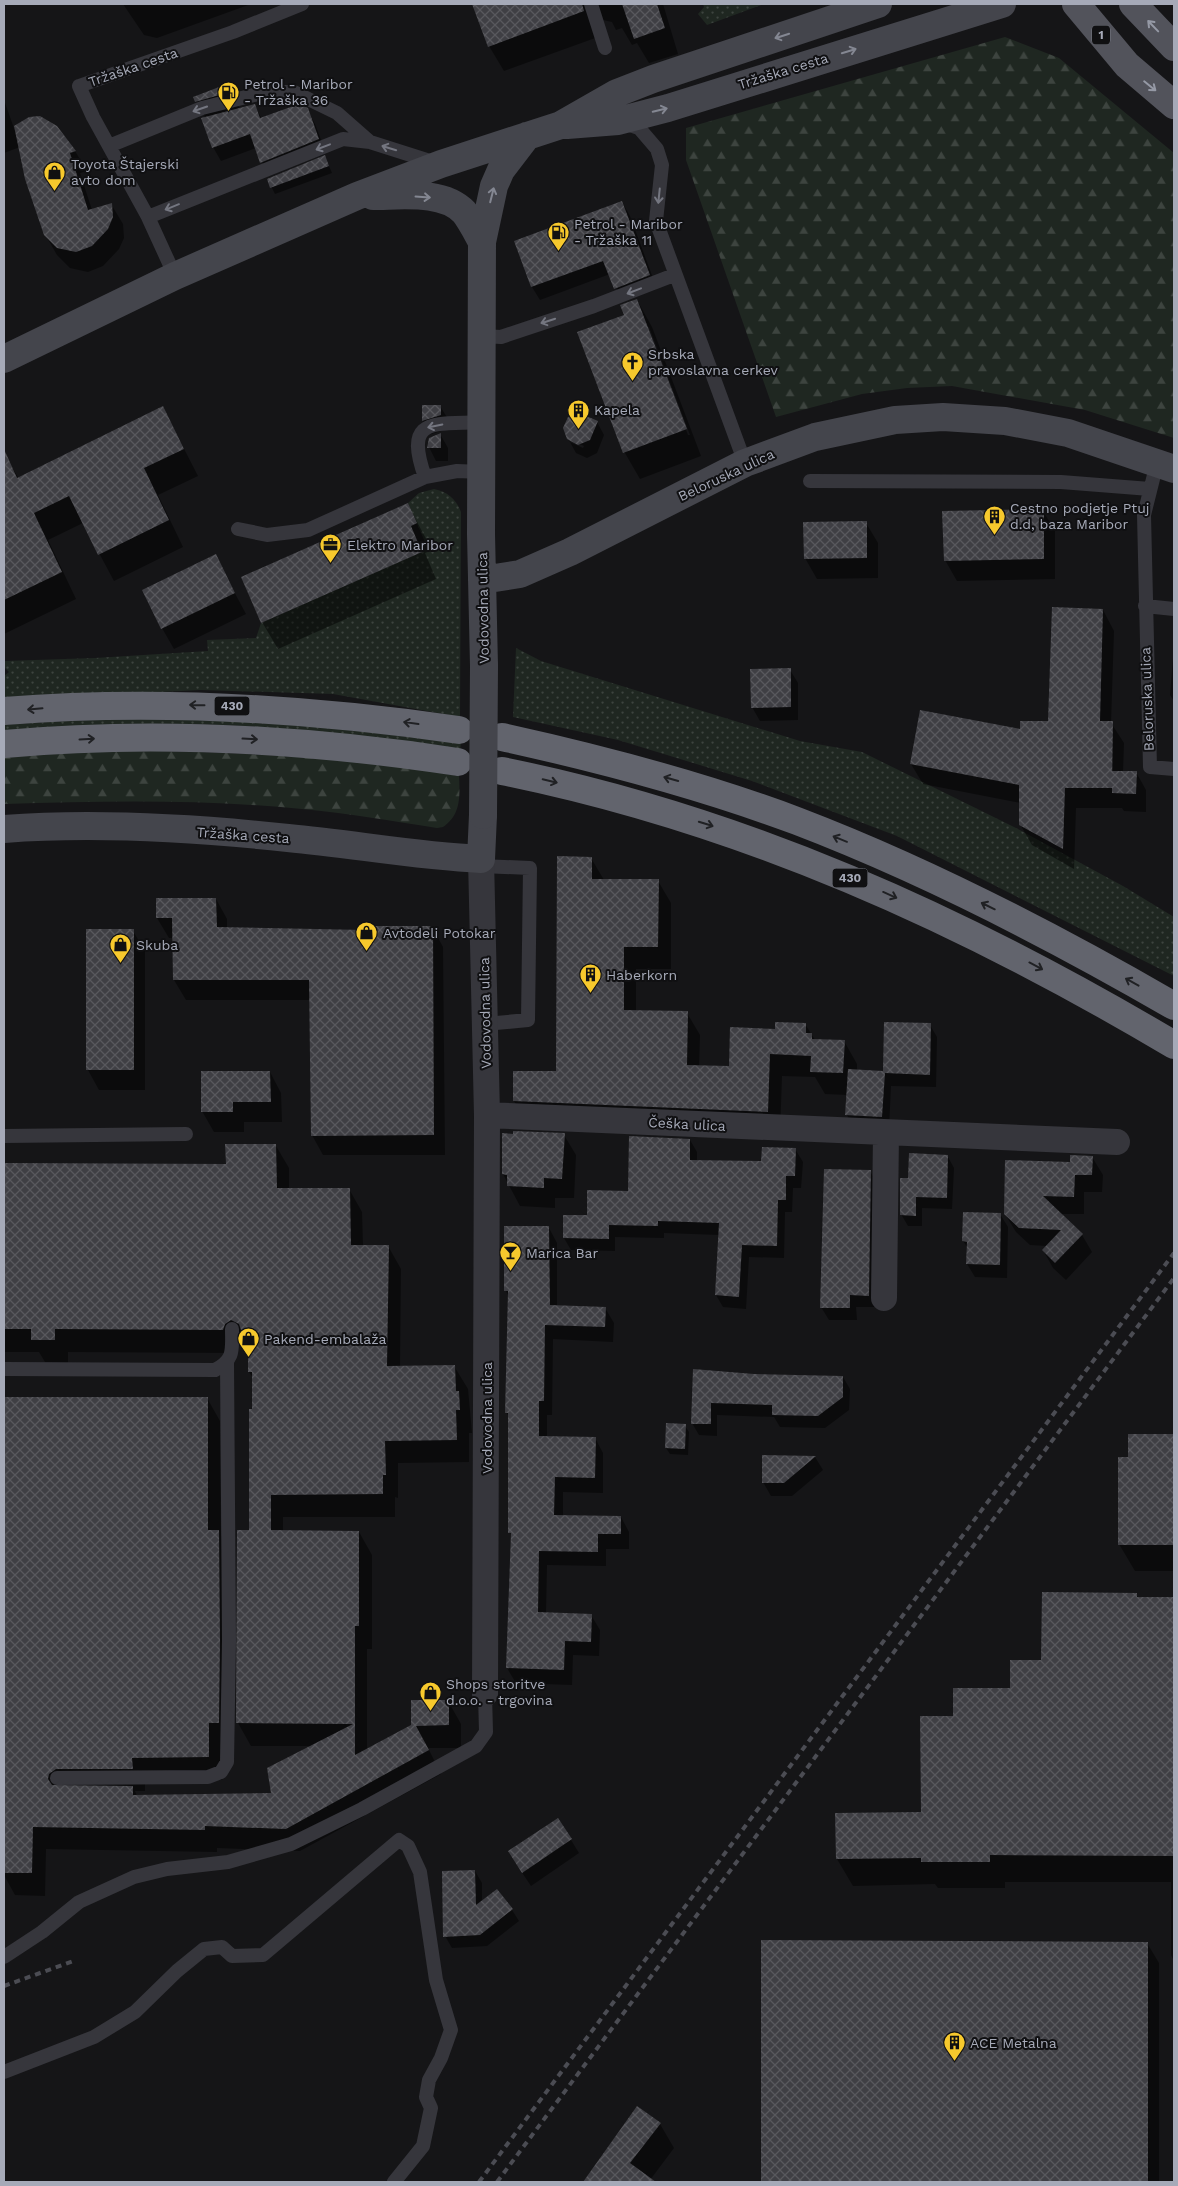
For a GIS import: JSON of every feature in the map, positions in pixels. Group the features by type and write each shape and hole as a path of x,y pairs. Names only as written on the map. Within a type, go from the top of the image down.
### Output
{"highway":[{"name":"430","path":"4,712 123,705 196,705 322,712 459,730"},
{"path":"4,744 147,736 210,737 337,746 458,762"},
{"name":"430","path":"502,737 615,764 676,781 797,822 916,872 990,906 1174,1006"},
{"name":"430","path":"502,771 578,787 647,806 736,834 838,872 962,928 1019,957 1174,1045"}],"main road":[{"name":"1","path":"1076,4 1127,65 1174,105"},
{"path":"1133,4 1174,47"}],"street":[{"name":"Tržaška cesta","path":"4,359 175,276 357,196 441,164 561,125 617,93 653,79 878,4"},
{"name":"Tržaška cesta","path":"561,125 618,121 668,108 1002,4"},
{"name":"Vodovodna ulica","path":"485,1694 487,1115 481,862 484,666 482,580 482,242 494,186 501,170 526,136"},
{"path":"357,196 425,197 446,200 463,212 482,242"},
{"name":"Beloruska ulica","path":"482,580 520,574 570,552 744,463 831,433 895,420 943,417 1005,420 1068,433 1160,474"},
{"name":"Tržaška cesta","path":"4,829 137,827 288,838 481,862"},
{"name":"Češka ulica","path":"487,1115 1117,1142"},
{"path":"884,1298 886,1133"}],"lane":[{"name":"Tržaška cesta","path":"175,276 148,217 78,86 233,32 302,4"},
{"path":"591,4 605,48"},
{"path":"109,146 202,108 266,92 294,92 337,113 370,142"},
{"path":"618,121 639,128 657,149 662,165 656,221 674,276 744,463"},
{"path":"148,217 343,139 370,142 441,164"},
{"path":"483,336 501,337 594,306 674,276"},
{"path":"425,477 418,458 416,442 421,431 431,425 483,422"},
{"path":"238,529 267,535 308,530 425,477 457,471 482,472"},
{"path":"810,481 1061,482 1160,474"},
{"name":"Beloruska ulica","path":"1160,474 1144,515 1150,767 1174,769"},
{"path":"1145,606 1174,609"},
{"path":"481,862 530,868 528,1020 485,1024"},
{"path":"4,1136 186,1134"},
{"path":"57,1778 208,1778 221,1772 227,1762 229,1641 227,1363 232,1352 232,1328"},
{"path":"4,1369 215,1370 227,1363"},
{"path":"4,1957 42,1932 79,1902 134,1877 168,1868 228,1862 291,1844 362,1809 476,1746 486,1732 485,1694"},
{"path":"4,2072 94,2037 127,2017 204,1949 222,1947 232,1956 263,1955 399,1840 408,1846 420,1872 436,1980 451,2030 441,2058 428,2080 426,2097 431,2108 423,2146 394,2182"}],"green space":[{"path":"703,4 764,4 707,25 698,14 704,7"},
{"path":"1005,37 1059,58 1174,153 1174,438 1085,410 952,386 907,388 862,394 776,417 686,160 686,128"},
{"path":"434,489 451,497 457,503 461,512 460,717 333,694 201,690 4,700 4,676 9,672 4,667 4,661 208,651 207,640 256,638 261,623 428,549 408,503 419,493"},
{"path":"516,648 541,661 800,741 862,752 1016,828 1123,886 1174,917 1174,976 897,836 752,781 618,740 513,717"},
{"path":"180,718 290,723 461,743 460,750 321,732 181,724 4,732 4,725 15,724 99,719"},
{"path":"114,750 287,756 416,769 459,776 458,804 449,822 443,827 437,828 370,817 265,806 190,802 4,804 4,757"}],"building":[{"path":"472,4 582,4 584,11 488,47"},
{"path":"622,4 657,4 665,28 634,39"},
{"path":"227,84 230,92 195,102 193,97"},
{"path":"255,104 260,118 299,104 308,108 319,139 260,163 250,134 212,148 201,118"},
{"name":"Toyota Štajerski avto dom","path":"40,116 57,126 76,151 70,153 88,210 112,203 113,217 108,229 92,246 76,252 57,248 44,235 25,179 14,126 29,117"},
{"path":"325,155 329,166 270,188 267,179"},
{"path":"622,201 650,275 614,289 603,261 531,287 514,241"},
{"name":"Srbska pravoslavna cerkev","path":"637,299 687,429 623,453 577,332 624,315 620,305"},
{"path":"422,405 441,405 441,415 422,421"},
{"path":"163,406 184,449 144,468 169,520 98,555 69,496 34,513 62,572 4,600 4,449 17,478"},
{"name":"Kapela","path":"579,413 598,421 590,440 578,445 567,439 563,428 568,417"},
{"path":"441,433 441,448 427,448 429,438"},
{"name":"Elektro Maribor","path":"408,503 417,523 411,526 422,552 261,623 241,577"},
{"name":"Cestno podjetje Ptuj d.d, baza Maribor","path":"1044,509 1044,559 944,561 942,511"},
{"path":"867,521 867,558 804,559 803,522"},
{"path":"216,554 235,593 161,629 142,590"},
{"path":"1052,607 1103,609 1100,721 1113,721 1112,788 1065,788 1063,849 1019,825 1019,785 910,764 920,710 1020,729 1020,721 1048,721"},
{"path":"791,668 791,707 751,708 750,669"},
{"path":"1112,771 1137,771 1136,794 1112,793"},
{"path":"557,856 592,857 592,879 659,879 658,947 624,947 624,1010 688,1011 687,1065 729,1066 730,1027 775,1029 775,1022 806,1023 806,1033 812,1033 812,1039 845,1040 843,1073 810,1072 811,1056 770,1054 768,1112 513,1101 513,1071 556,1071"},
{"path":"156,898 216,898 217,927 365,930 365,926 433,926 434,1135 311,1136 309,980 173,980 172,918 156,918"},
{"path":"86,929 134,929 134,1070 86,1070"},
{"path":"884,1022 931,1023 930,1075 885,1073 882,1117 845,1115 848,1069 883,1071"},
{"path":"201,1071 270,1071 271,1102 233,1102 233,1112 201,1112"},
{"path":"513,1131 565,1133 562,1179 544,1178 544,1188 507,1186 507,1175 502,1174 502,1133 513,1134"},
{"path":"629,1136 690,1139 690,1160 761,1161 762,1147 796,1148 795,1176 786,1176 786,1200 778,1200 777,1246 742,1245 739,1297 715,1295 719,1223 658,1221 658,1226 609,1225 609,1239 563,1238 563,1215 587,1215 587,1190 628,1191"},
{"path":"225,1144 276,1144 277,1188 350,1188 351,1245 389,1245 387,1366 455,1365 456,1391 459,1391 460,1410 456,1410 457,1440 385,1441 386,1475 383,1475 383,1494 271,1495 271,1530 359,1531 359,1626 355,1626 355,1755 411,1725 411,1700 449,1700 449,1725 416,1726 429,1750 286,1829 205,1826 205,1830 33,1827 32,1873 4,1873 4,1397 208,1397 208,1530 219,1530 220,1641 219,1723 209,1723 209,1757 132,1758 133,1769 56,1769 49,1774 48,1779 52,1785 133,1786 133,1795 271,1793 267,1768 353,1724 236,1723 237,1530 249,1530 249,1409 252,1409 252,1372 248,1372 248,1330 241,1330 239,1324 231,1320 225,1324 223,1330 55,1329 55,1340 31,1340 31,1329 4,1329 4,1163 226,1164"},
{"path":"909,1153 948,1155 947,1198 916,1197 916,1216 900,1215 900,1178 908,1178"},
{"path":"1070,1155 1093,1156 1092,1175 1075,1175 1074,1197 1043,1196 1083,1234 1055,1263 1042,1250 1061,1230 1019,1228 1004,1214 1005,1160 1070,1162"},
{"path":"824,1169 871,1170 869,1296 850,1295 850,1308 820,1308"},
{"path":"963,1212 1001,1213 1000,1265 966,1264 967,1242 962,1241"},
{"path":"504,1226 549,1226 550,1305 606,1307 605,1327 545,1325 544,1401 539,1401 539,1436 596,1437 595,1478 555,1477 554,1515 621,1516 621,1534 598,1534 598,1552 539,1551 538,1612 592,1614 591,1642 565,1641 564,1670 506,1668 511,1533 508,1533 508,1413 505,1413 508,1291 504,1291"},
{"path":"693,1369 754,1374 843,1376 843,1397 818,1416 772,1415 772,1405 711,1403 711,1424 691,1424"},
{"path":"666,1423 686,1424 685,1449 665,1448"},
{"path":"1128,1434 1174,1434 1174,1545 1118,1545 1118,1457 1128,1457"},
{"path":"762,1455 816,1456 784,1483 762,1483"},
{"path":"1042,1592 1137,1593 1137,1597 1174,1597 1174,1856 990,1855 990,1862 921,1862 921,1858 836,1859 835,1813 921,1812 920,1716 953,1716 953,1688 1010,1688 1010,1660 1041,1660"},
{"path":"558,1818 572,1839 522,1873 508,1851"},
{"path":"475,1870 476,1905 497,1889 513,1909 480,1935 443,1937 442,1871"},
{"name":"ACE Metalna","path":"761,1940 1148,1942 1148,2182 761,2182"},
{"path":"637,2106 661,2123 630,2163 656,2182 583,2182"}],"railway":[{"path":"479,2182 1174,1253"},
{"path":"497,2182 1174,1278"},
{"path":"4,1986 76,1960"}],"place":[{"name":"Petrol - Maribor - Tržaška 36","path":"228,111"},
{"name":"Toyota Štajerski avto dom","path":"55,191"},
{"name":"Petrol - Maribor - Tržaška 11","path":"558,251"},
{"name":"Srbska pravoslavna cerkev","path":"632,381"},
{"name":"Kapela","path":"578,429"},
{"name":"Cestno podjetje Ptuj d.d, baza Maribor","path":"994,535"},
{"name":"Elektro Maribor","path":"331,564"},
{"name":"Avtodeli Potokar","path":"367,952"},
{"name":"Skuba","path":"120,964"},
{"name":"Haberkorn","path":"590,994"},
{"name":"Marica Bar","path":"510,1272"},
{"name":"Pakend-embalaža","path":"248,1358"},
{"name":"Shops storitve d.o.o. - trgovina","path":"430,1711"},
{"name":"ACE Metalna","path":"954,2062"}]}
